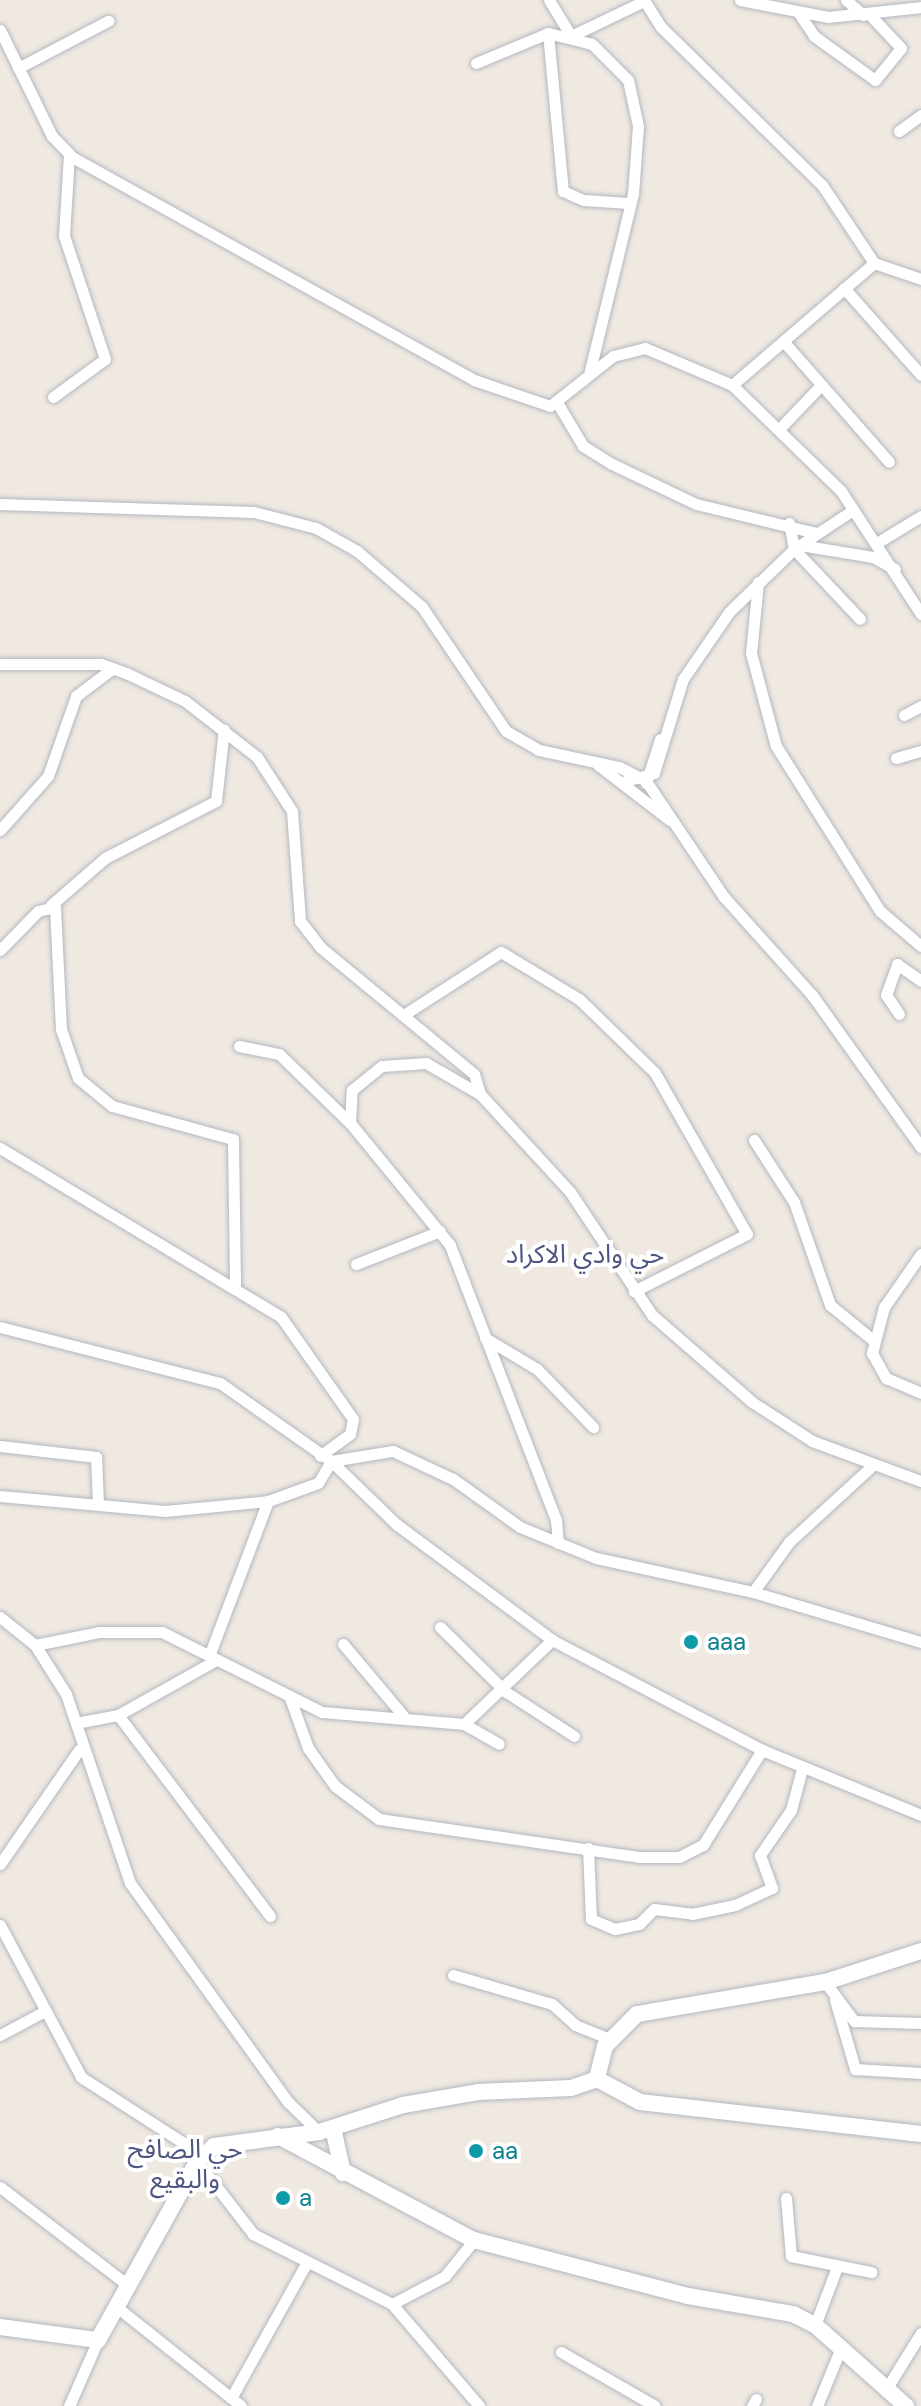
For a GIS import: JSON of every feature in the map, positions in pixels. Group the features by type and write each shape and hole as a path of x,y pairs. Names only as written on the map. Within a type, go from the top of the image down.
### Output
{"street":[{"path":"549,0 571,36"},
{"path":"740,0 798,12 866,15 921,7"},
{"path":"798,12 814,36 875,80 901,48 846,0"},
{"path":"571,36 642,2 822,185 874,263 921,279"},
{"path":"18,68 108,21"},
{"path":"0,30 18,68 69,155 474,380 522,402 558,404 590,371 645,348 732,385 782,426 880,541 921,614"},
{"path":"548,33 563,191 583,200 629,203"},
{"path":"476,63 548,33 571,36 608,56 628,80 638,126 629,203 590,371"},
{"path":"899,131 921,115"},
{"path":"53,397 105,359 64,236 69,155"},
{"path":"732,385 874,263"},
{"path":"844,288 921,375"},
{"path":"784,342 889,462"},
{"path":"782,426 821,385"},
{"path":"558,404 583,446 610,463 696,504 789,523 816,533"},
{"path":"0,504 219,508 324,532 422,607 506,731 539,750 646,781 921,1147"},
{"path":"650,801 646,781 694,659 758,582 797,547 853,510"},
{"path":"880,541 921,516"},
{"path":"789,523 797,547 860,619"},
{"path":"797,547 873,557 895,569"},
{"path":"758,582 751,653 776,746 880,911 921,946"},
{"path":"0,664 113,668 185,701 224,729 266,768 292,811 300,921 474,1074 480,1094"},
{"path":"0,830 48,776 76,696 113,668"},
{"path":"904,715 921,706"},
{"path":"0,950 105,858 216,801 224,729"},
{"path":"896,758 921,751"},
{"path":"598,765 625,781 681,831"},
{"path":"625,781 646,781"},
{"path":"51,905 61,1029 78,1078 112,1106 235,1144 235,1285"},
{"path":"405,1014 501,952 579,999 655,1073 747,1234 634,1291"},
{"path":"899,1014 886,995 897,964 921,981"},
{"path":"239,1046 279,1054 350,1123 440,1231 556,1520 558,1543"},
{"path":"350,1123 357,1081 396,1061 426,1063 480,1094 570,1192 634,1291 678,1341 770,1415 812,1441 921,1481"},
{"path":"754,1140 794,1202 830,1305 874,1341"},
{"path":"0,1148 235,1285 299,1337 353,1419 350,1434 326,1458 318,1483 268,1501 165,1511 98,1502 0,1496"},
{"path":"356,1264 440,1231"},
{"path":"921,1254 884,1307 874,1341 881,1373 921,1393"},
{"path":"0,1327 200,1373 326,1458 396,1524 552,1640 802,1769 921,1815"},
{"path":"485,1338 537,1369 593,1427"},
{"path":"0,1446 93,1456 98,1502"},
{"path":"326,1458 373,1451 409,1455 520,1527 632,1571 753,1592 921,1642"},
{"path":"753,1592 789,1542 874,1464"},
{"path":"76,1723 118,1715 212,1658 268,1501"},
{"path":"0,1617 35,1645 76,1723 79,1750 130,1883 294,2110 326,2130 343,2173"},
{"path":"440,1627 506,1692 574,1736"},
{"path":"35,1645 99,1632 162,1632 322,1712 464,1724 499,1744"},
{"path":"464,1724 506,1692 552,1640"},
{"path":"343,1644 406,1719"},
{"path":"290,1698 308,1748 335,1786 379,1819 640,1857 694,1851 728,1814 762,1750"},
{"path":"118,1715 270,1916"},
{"path":"0,1864 79,1750"},
{"path":"588,1848 591,1919 615,1929 639,1924 654,1909 716,1911 761,1896 773,1883 760,1855 791,1810 802,1769"},
{"path":"0,1925 81,2077 182,2142 253,2234 306,2264 392,2304 479,2406"},
{"path":"597,2079 610,2039 637,2014 662,2006 825,1982 921,1951"},
{"path":"453,1975 552,2004 575,2025 610,2039"},
{"path":"825,1982 835,2000 855,2069 921,2073"},
{"path":"835,2000 864,2024 921,2023"},
{"path":"0,2035 45,2011"},
{"path":"69,2406 98,2340 197,2162 230,2140 326,2130 403,2105 597,2079 640,2102 921,2134"},
{"path":"278,2136 474,2240 688,2296 777,2308 815,2325 885,2391 906,2406"},
{"path":"0,2187 129,2286"},
{"path":"786,2198 791,2256 871,2272"},
{"path":"392,2304 445,2276 474,2240"},
{"path":"118,2308 236,2402 306,2264"},
{"path":"815,2325 837,2267"},
{"path":"0,2327 98,2340"},
{"path":"885,2391 921,2333"},
{"path":"817,2406 840,2350"},
{"path":"561,2352 655,2406"}],"place":[{"name":"aaa","path":"691,1642"},
{"name":"aa","path":"476,2151"},
{"name":"a","path":"283,2198"}],"district":[{"name":"حي وادي الاكراد","path":"585,1255"},
{"name":"حي الصافح والبقيع","path":"185,2165"}]}
